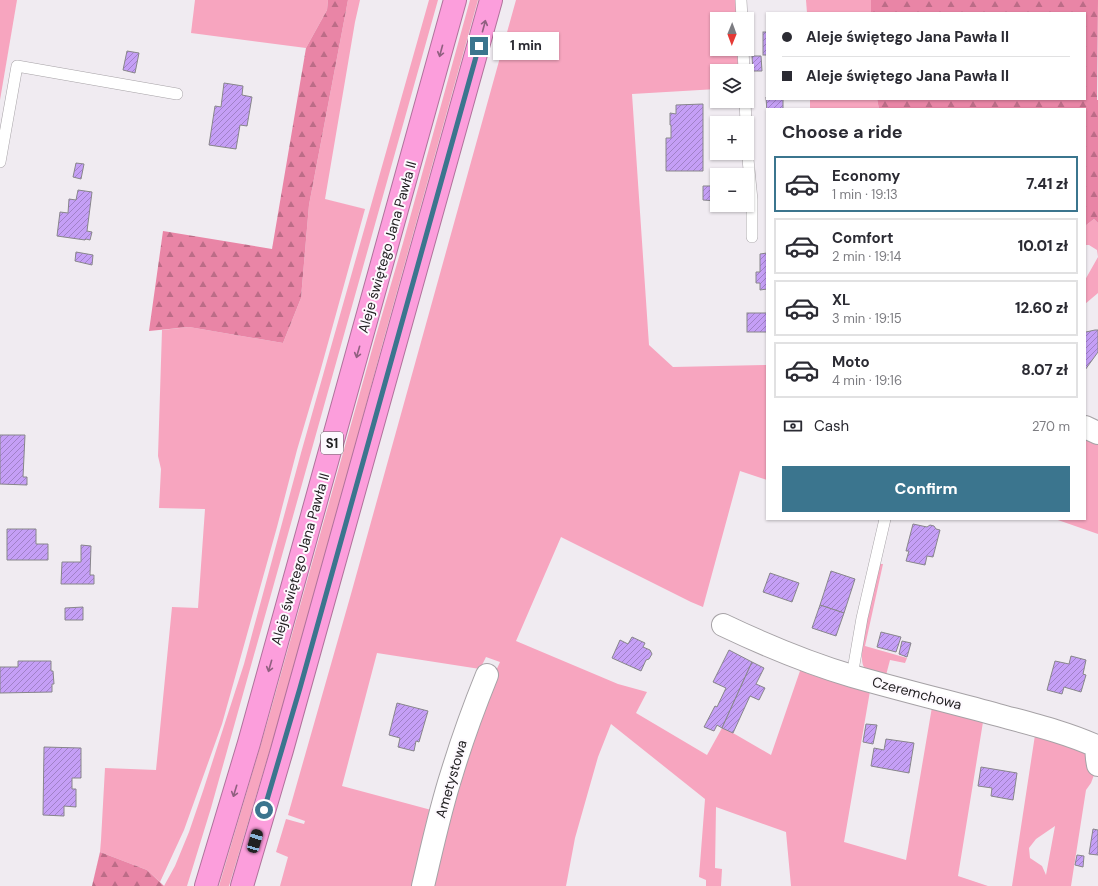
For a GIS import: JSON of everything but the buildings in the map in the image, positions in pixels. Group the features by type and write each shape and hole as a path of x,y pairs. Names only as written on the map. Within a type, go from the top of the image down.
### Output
{"highway":[{"name":"Aleje świętego Jana Pawła II","path":"206,886 249,743 455,0"},
{"path":"242,886 285,742 491,0"}],"street":[{"path":"1086,427 1098,433"},
{"name":"Czeremchowa","path":"723,625 761,643 819,666 1042,727 1081,739 1097,750"},
{"name":"Ametystowa","path":"423,886 451,774 471,714 487,675"}],"lane":[{"path":"741,0 742,12"},
{"path":"0,162 17,66 177,94"},
{"path":"748,160 752,200 752,237"},
{"path":"852,676 862,618 885,520"}],"shaded area":[{"path":"0,0 17,0 0,100"},
{"path":"195,0 328,0 327,10 306,48 191,33"},
{"path":"348,0 360,0 325,199 365,209 222,724 184,830 160,882 147,870 100,852 105,768 156,770 172,607 198,608 205,509 159,508 161,469 158,456 162,330 189,327 283,343 301,298 309,205"},
{"path":"429,0 438,0 211,808 187,886 164,886 175,866 189,832 244,664 301,453"},
{"path":"470,0 478,0 278,723 229,886 219,886 268,720"},
{"path":"516,0 737,0 737,12 710,12 710,56 738,56 739,64 710,64 710,89 632,94 649,345 673,367 766,365 766,480 740,471 703,607 561,537 516,641 618,684 647,692 636,713 707,755 722,728 771,755 801,668 806,673 821,678 823,675 870,691 844,842 906,860 932,707 983,722 958,876 988,886 791,886 786,832 716,807 715,868 722,869 721,886 706,886 706,880 699,877 705,799 611,724 598,757 575,838 566,886 428,886 476,715 500,662 486,657 480,669 377,653 342,786 435,811 417,886 280,886 288,857 276,852 286,819 304,824 305,821 288,815"},
{"path":"806,0 871,0 871,12 807,12"},
{"path":"810,100 877,100 879,108 810,108"},
{"path":"1094,219 1098,223 1098,257 1097,250 1089,245 1086,245 1086,225"},
{"path":"1098,257 1098,293 1086,303 1086,278"},
{"path":"1086,434 1098,439 1098,534 1058,520 1086,520"},
{"path":"879,564 883,564 865,646 907,658 905,663 890,660 885,679 868,671 864,667 862,659 864,633"},
{"path":"1035,735 1084,751 1090,759 1094,775 1086,790 1071,886 1012,886","holes":["1055,826 1046,875 1042,866 1030,858 1029,848 1036,839"]}],"green space":[{"path":"328,0 348,0 309,205 301,298 283,343 189,327 149,331 163,231 272,249 306,48 327,10"},
{"path":"871,0 1098,0 1098,223 1094,219 1086,225 1086,108 879,108 877,100 1086,100 1086,12 871,12"},
{"path":"100,852 147,870 164,886 92,886"}],"route":[{"path":"264,810 300,688 479,46"}]}
